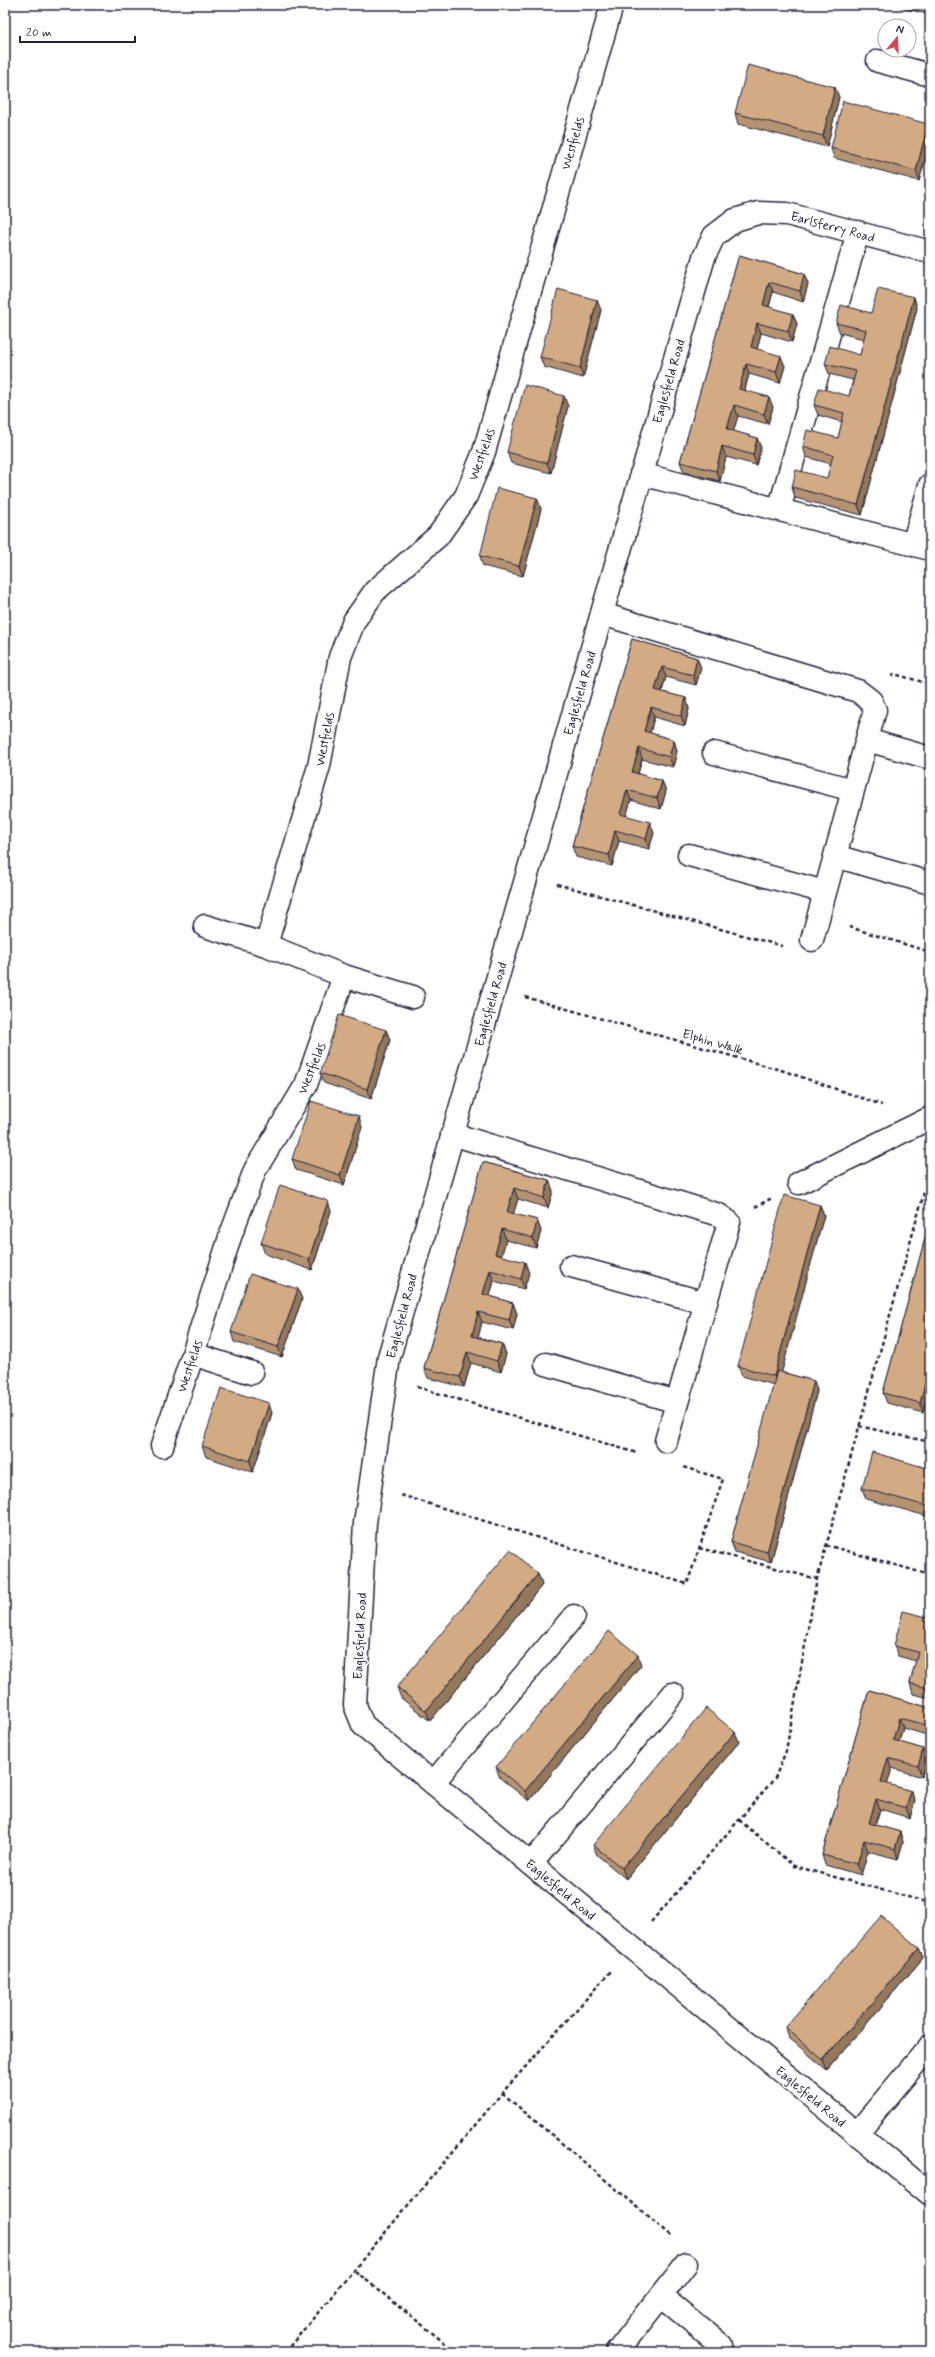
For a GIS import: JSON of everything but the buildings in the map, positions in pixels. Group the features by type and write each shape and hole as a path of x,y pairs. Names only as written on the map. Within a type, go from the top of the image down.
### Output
{"street":[{"name":"Westfields","path":"266,945 319,766 340,657 354,621 375,591 438,536 466,496 484,452 612,5"},
{"path":"878,61 930,75"},
{"name":"Earlsferry Road","path":"735,220 758,213 787,214 930,252"},
{"name":"Eaglesfield Road","path":"735,220 714,236 704,257 389,1357 365,1523 355,1705 364,1725 930,2194"},
{"path":"779,510 858,232"},
{"path":"641,474 922,547 930,485"},
{"path":"602,614 858,691 871,701 875,710 812,940"},
{"path":"867,740 930,758"},
{"path":"714,753 853,790"},
{"path":"689,855 825,892"},
{"path":"835,856 930,883"},
{"path":"205,926 266,945 344,976 414,997"},
{"name":"Westfields","path":"162,1446 230,1237 255,1170 306,1085 344,976"},
{"path":"799,1183 927,1119"},
{"path":"452,1134 719,1216 729,1222 666,1441"},
{"path":"571,1266 706,1303"},
{"path":"193,1354 252,1373"},
{"path":"546,1364 677,1402"},
{"path":"433,1783 574,1616"},
{"path":"531,1864 673,1694"},
{"path":"856,2134 930,2046"},
{"path":"617,2352 686,2264"},
{"path":"660,2296 721,2344"}],"path":[{"path":"526,876 805,953 812,940"},
{"path":"818,918 930,952"},
{"name":"Elphin Walk","path":"494,988 784,1071 927,1119"},
{"path":"630,1946 775,1778 786,1751 817,1579 930,1171"},
{"path":"729,1222 799,1183"},
{"path":"386,1378 641,1454"},
{"path":"859,1426 930,1442"},
{"path":"371,1485 686,1584 723,1479 678,1466"},
{"path":"826,1545 930,1575"},
{"path":"699,1548 817,1579"},
{"path":"739,1820 794,1866 930,1903"},
{"path":"285,2352 355,2271 502,2093 602,1982"},
{"path":"502,2093 678,2241 686,2264"},
{"path":"355,2271 456,2352"}]}
